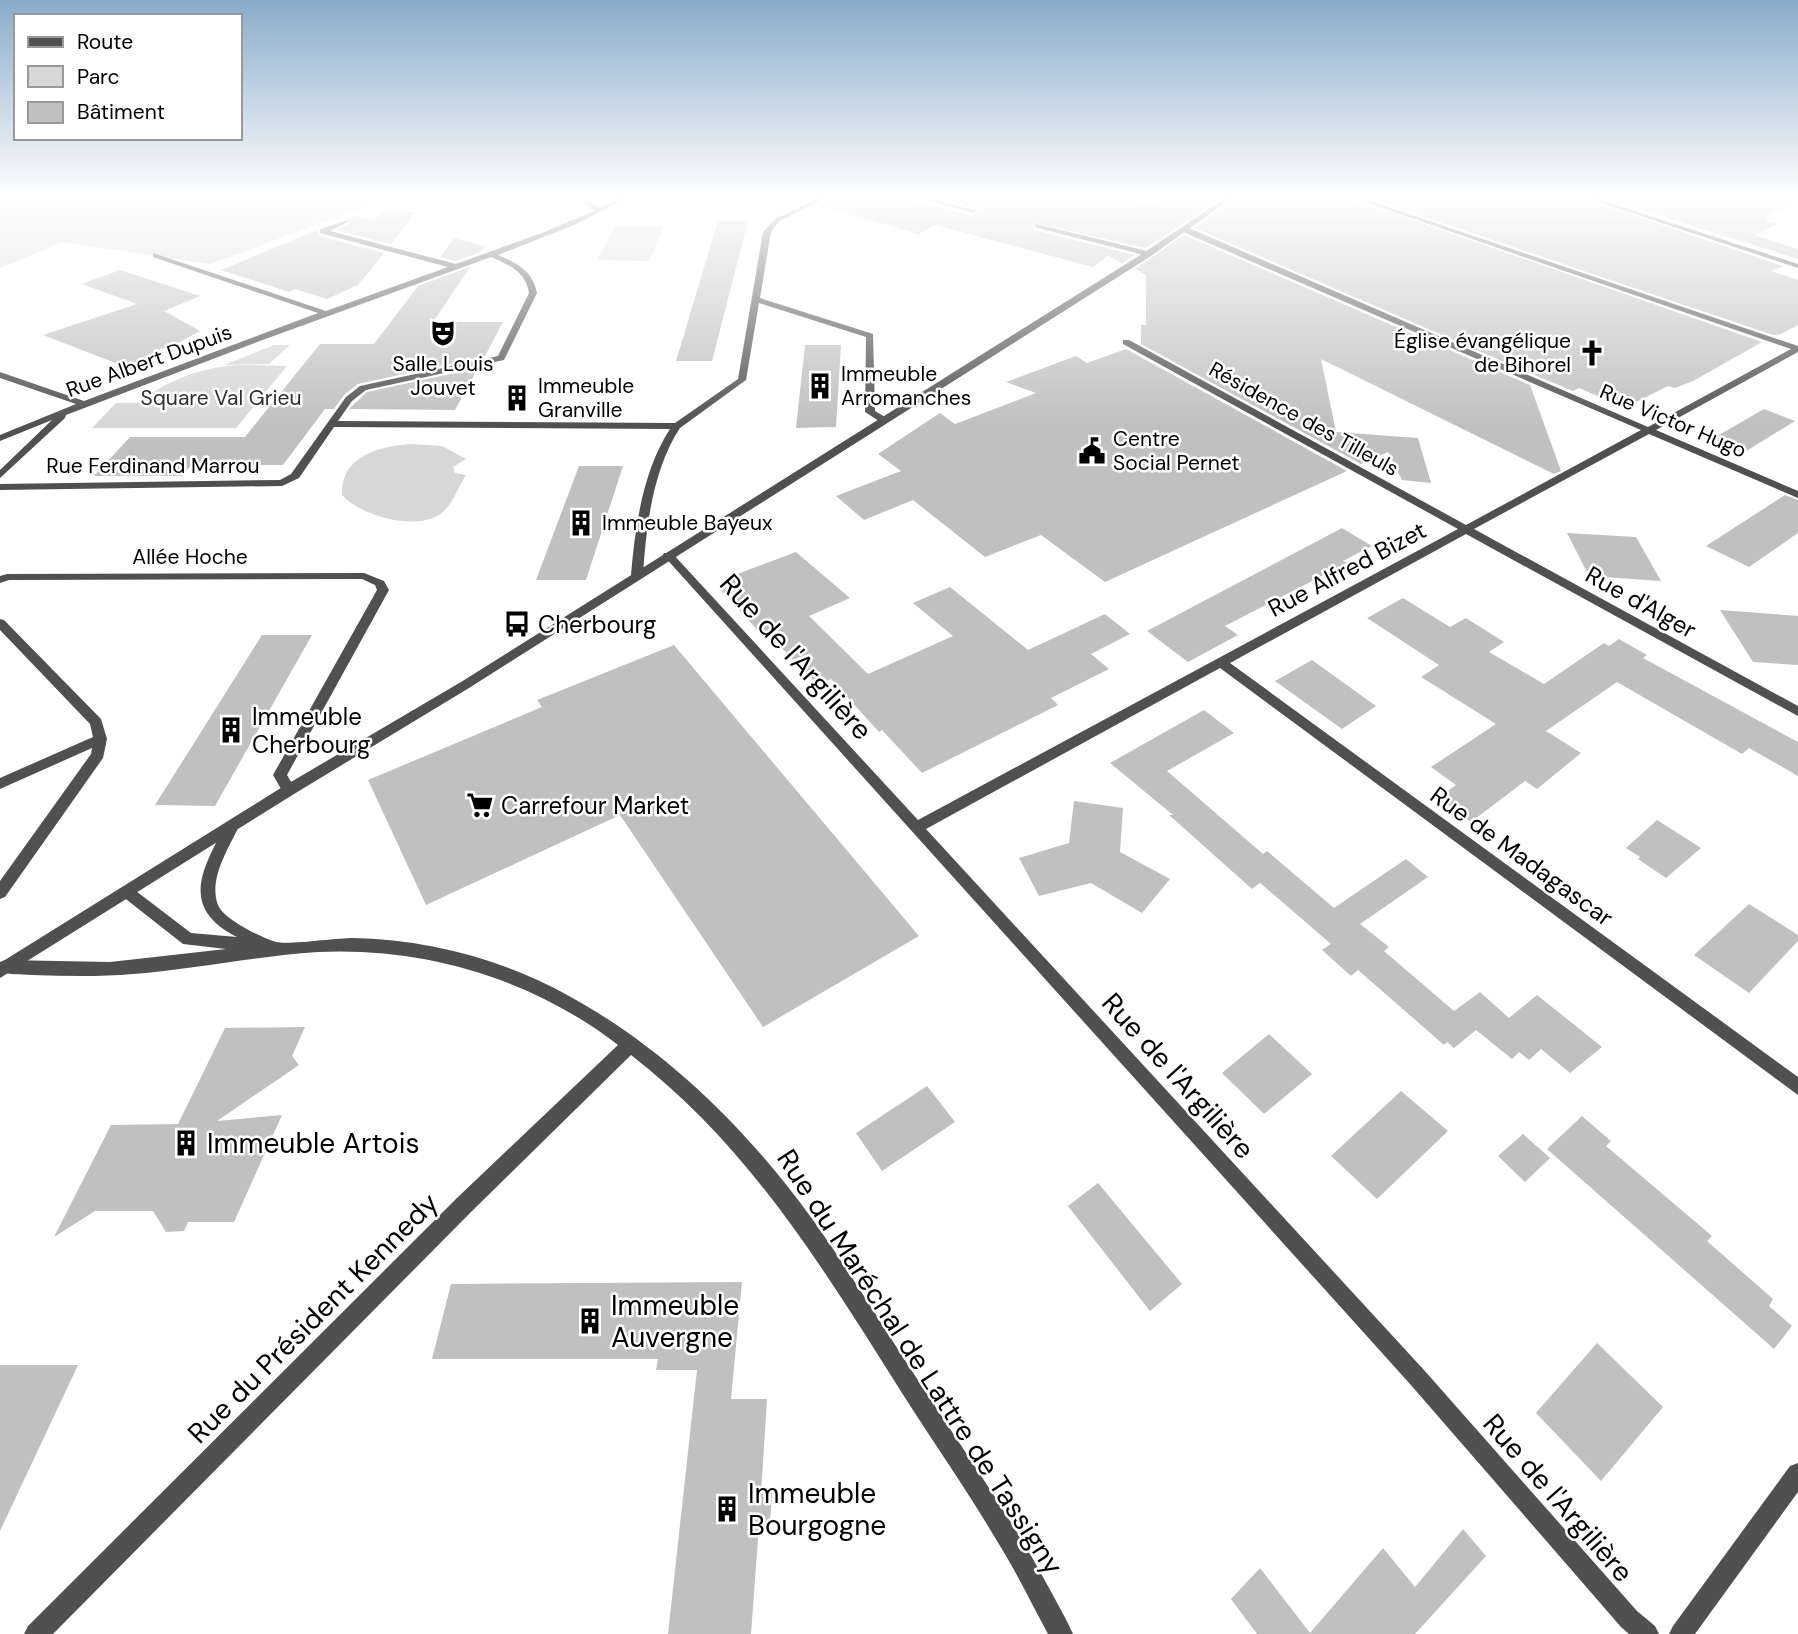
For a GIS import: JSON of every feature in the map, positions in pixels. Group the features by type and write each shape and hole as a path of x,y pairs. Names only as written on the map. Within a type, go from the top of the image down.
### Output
{"street":[{"path":"212,274 328,314"},
{"name":"Rue Albert Dupuis","path":"0,438 83,404 437,274"},
{"name":"Rue Ferdinand Marrou","path":"0,486 282,483 295,476 349,399 363,388 501,358 533,293 533,284 525,274"},
{"path":"636,575 640,533 666,441 677,426 742,380 761,274"},
{"path":"3,969 289,790 464,685 1115,274"},
{"name":"Rue Victor Hugo","path":"1289,274 1798,495"},
{"path":"1579,274 1798,349"},
{"path":"757,300 870,336 870,412 882,419"},
{"name":"Résidence des Tilleuls","path":"1126,342 1464,530"},
{"name":"Rue Alfred Bizet","path":"916,828 1798,349"},
{"path":"0,375 83,404"},
{"path":"0,475 68,410"},
{"path":"332,424 677,426"},
{"name":"Rue d'Alger","path":"1464,530 1798,712"},
{"name":"Rue de l'Argilière","path":"668,555 1417,1377 1629,1619 1647,1634"},
{"name":"Allée Hoche","path":"0,580 34,577 364,576 380,583 383,590 280,775 289,790"},
{"path":"0,623 96,722 100,739 98,755 0,893"},
{"name":"Rue de Madagascar","path":"1220,662 1798,1087"},
{"path":"0,784 100,739"},
{"name":"Rue du Maréchal de Lattre de Tassigny","path":"232,826 210,875 207,895 217,918 274,948"},
{"name":"Rue du Maréchal de Lattre de Tassigny","path":"127,892 188,939 274,948"},
{"name":"Rue du Maréchal de Lattre de Tassigny","path":"3,969 109,969 274,948 387,946 446,957 550,992 631,1043 701,1102 747,1151 792,1207 1018,1554 1060,1634"},
{"name":"Rue du Président Kennedy","path":"36,1634 631,1043"},
{"path":"1681,1634 1798,1474"}],"green space":[{"path":"274,345 290,345 269,364 224,365"},
{"name":"Square Val Grieu","path":"236,365 287,366 236,428 92,428 116,403 140,403 167,384 199,372"},
{"path":"411,444 442,446 466,459 453,467 455,473 466,475 443,512 420,521 391,519 362,509 342,495 343,482 355,462 387,447"}],"building":[{"path":"108,274 133,274 200,296 164,311 200,331 167,349 161,348 145,364 131,369 43,335 137,304 82,284"},
{"path":"234,274 367,274 358,285 327,299 295,289 289,292"},
{"path":"450,274 465,274 433,322 503,322 485,356 358,384 344,395 334,409 325,409 283,465 191,465 182,476 94,476 130,437 245,437 320,344 374,344 418,286"},
{"path":"702,274 734,274 712,361 676,361"},
{"path":"1275,274 1530,385 1561,471 1554,474 1321,359 1336,432 1418,438 1431,483 1402,480 1388,452 1361,464 1141,344 1141,325 1146,325 1146,275"},
{"path":"1302,274 1568,274 1762,342 1693,381 1675,388 1668,386 1630,405 1624,402 1618,405 1579,388 1573,391"},
{"path":"1594,274 1781,274 1798,280 1798,325 1773,335"},
{"name":"Immeuble Arromanches","path":"805,345 841,345 836,427 796,428"},
{"path":"1126,349 1347,471 1105,582 1041,535 985,557 913,500 864,520 836,496 901,471 878,454 940,413 955,424 1036,393 1006,382 1076,356 1087,363"},
{"path":"478,368 455,410 349,409 367,392"},
{"path":"1764,409 1795,421 1743,453 1712,439"},
{"name":"Immeuble Bayeux","path":"579,466 623,466 586,580 536,580"},
{"path":"1785,495 1798,500 1798,533 1749,567 1706,546"},
{"path":"1342,528 1372,546 1343,561 1347,563 1225,626 1238,635 1188,662 1147,631"},
{"path":"1567,533 1636,537 1661,581 1589,576"},
{"path":"796,552 850,598 809,616 868,674 953,636 913,603 950,587 1028,650 1105,614 1130,634 1091,654 1109,669 1051,698 1058,705 922,773 882,730 879,732 831,679 818,685 766,632 761,634 719,588 731,583 727,578"},
{"path":"1403,598 1450,627 1466,618 1504,642 1489,652 1544,684 1604,643 1609,646 1619,639 1647,655 1643,658 1798,742 1798,776 1749,748 1742,754 1617,682 1546,731 1581,753 1537,789 1525,781 1471,822 1438,798 1456,785 1431,767 1496,724 1421,677 1439,665 1367,618"},
{"path":"1720,610 1798,616 1798,665 1753,662"},
{"name":"Immeuble Cherbourg","path":"262,635 312,635 215,806 155,805"},
{"path":"674,645 919,936 763,1027 620,815 426,905 368,780 542,707 537,700"},
{"path":"1312,660 1376,706 1342,729 1275,681"},
{"path":"1204,710 1234,733 1167,771 1263,854 1267,851 1334,908 1406,859 1428,877 1360,924 1389,947 1384,951 1454,1011 1480,992 1509,1018 1537,995 1602,1047 1570,1073 1541,1049 1529,1060 1519,1052 1512,1059 1476,1030 1454,1048 1447,1042 1444,1045 1358,970 1351,976 1322,950 1331,944 1260,883 1252,889 1169,815 1173,815 1110,763"},
{"path":"1074,801 1123,808 1120,852 1170,879 1142,913 1091,883 1039,896 1019,858 1069,843"},
{"path":"1657,820 1701,848 1666,878 1626,848"},
{"path":"1749,904 1798,935 1798,941 1749,993 1694,955"},
{"name":"Immeuble Artois","path":"305,1027 292,1056 299,1065 217,1121 282,1115 234,1222 188,1222 184,1231 166,1232 153,1211 95,1211 54,1237 111,1125 178,1124 225,1028"},
{"path":"1269,1034 1312,1074 1264,1114 1222,1073"},
{"path":"927,1086 955,1122 882,1171 856,1133"},
{"path":"1401,1091 1448,1131 1377,1199 1331,1156"},
{"path":"1582,1116 1611,1141 1606,1146 1712,1236 1707,1241 1773,1299 1769,1306 1792,1326 1774,1349 1547,1149"},
{"path":"1523,1134 1550,1158 1525,1182 1498,1156"},
{"path":"1098,1183 1182,1284 1150,1311 1068,1206"},
{"path":"742,1282 731,1399 767,1399 761,1494 772,1493 770,1525 759,1525 751,1634 668,1634 697,1370 656,1370 658,1359 432,1359 451,1284"},
{"path":"1597,1343 1663,1407 1601,1481 1536,1413"},
{"path":"0,1365 78,1365 0,1531"},
{"path":"1463,1529 1486,1556 1415,1634 1257,1634 1231,1599 1260,1568 1310,1633 1383,1548 1415,1587"}],"place":[{"name":"Salle Louis Jouvet","path":"443,333"},
{"name":"Église évangélique de Bihorel","path":"1592,353"},
{"name":"Immeuble Arromanches","path":"820,386"},
{"name":"Immeuble Granville","path":"517,398"},
{"name":"Centre Social Pernet","path":"1092,451"},
{"name":"Immeuble Bayeux","path":"581,523"},
{"name":"Cherbourg","path":"517,624"},
{"name":"Immeuble Cherbourg","path":"231,730"},
{"name":"Carrefour Market","path":"480,805"},
{"name":"Immeuble Artois","path":"186,1143"},
{"name":"Immeuble Auvergne","path":"590,1321"},
{"name":"Immeuble Bourgogne","path":"727,1509"}]}
